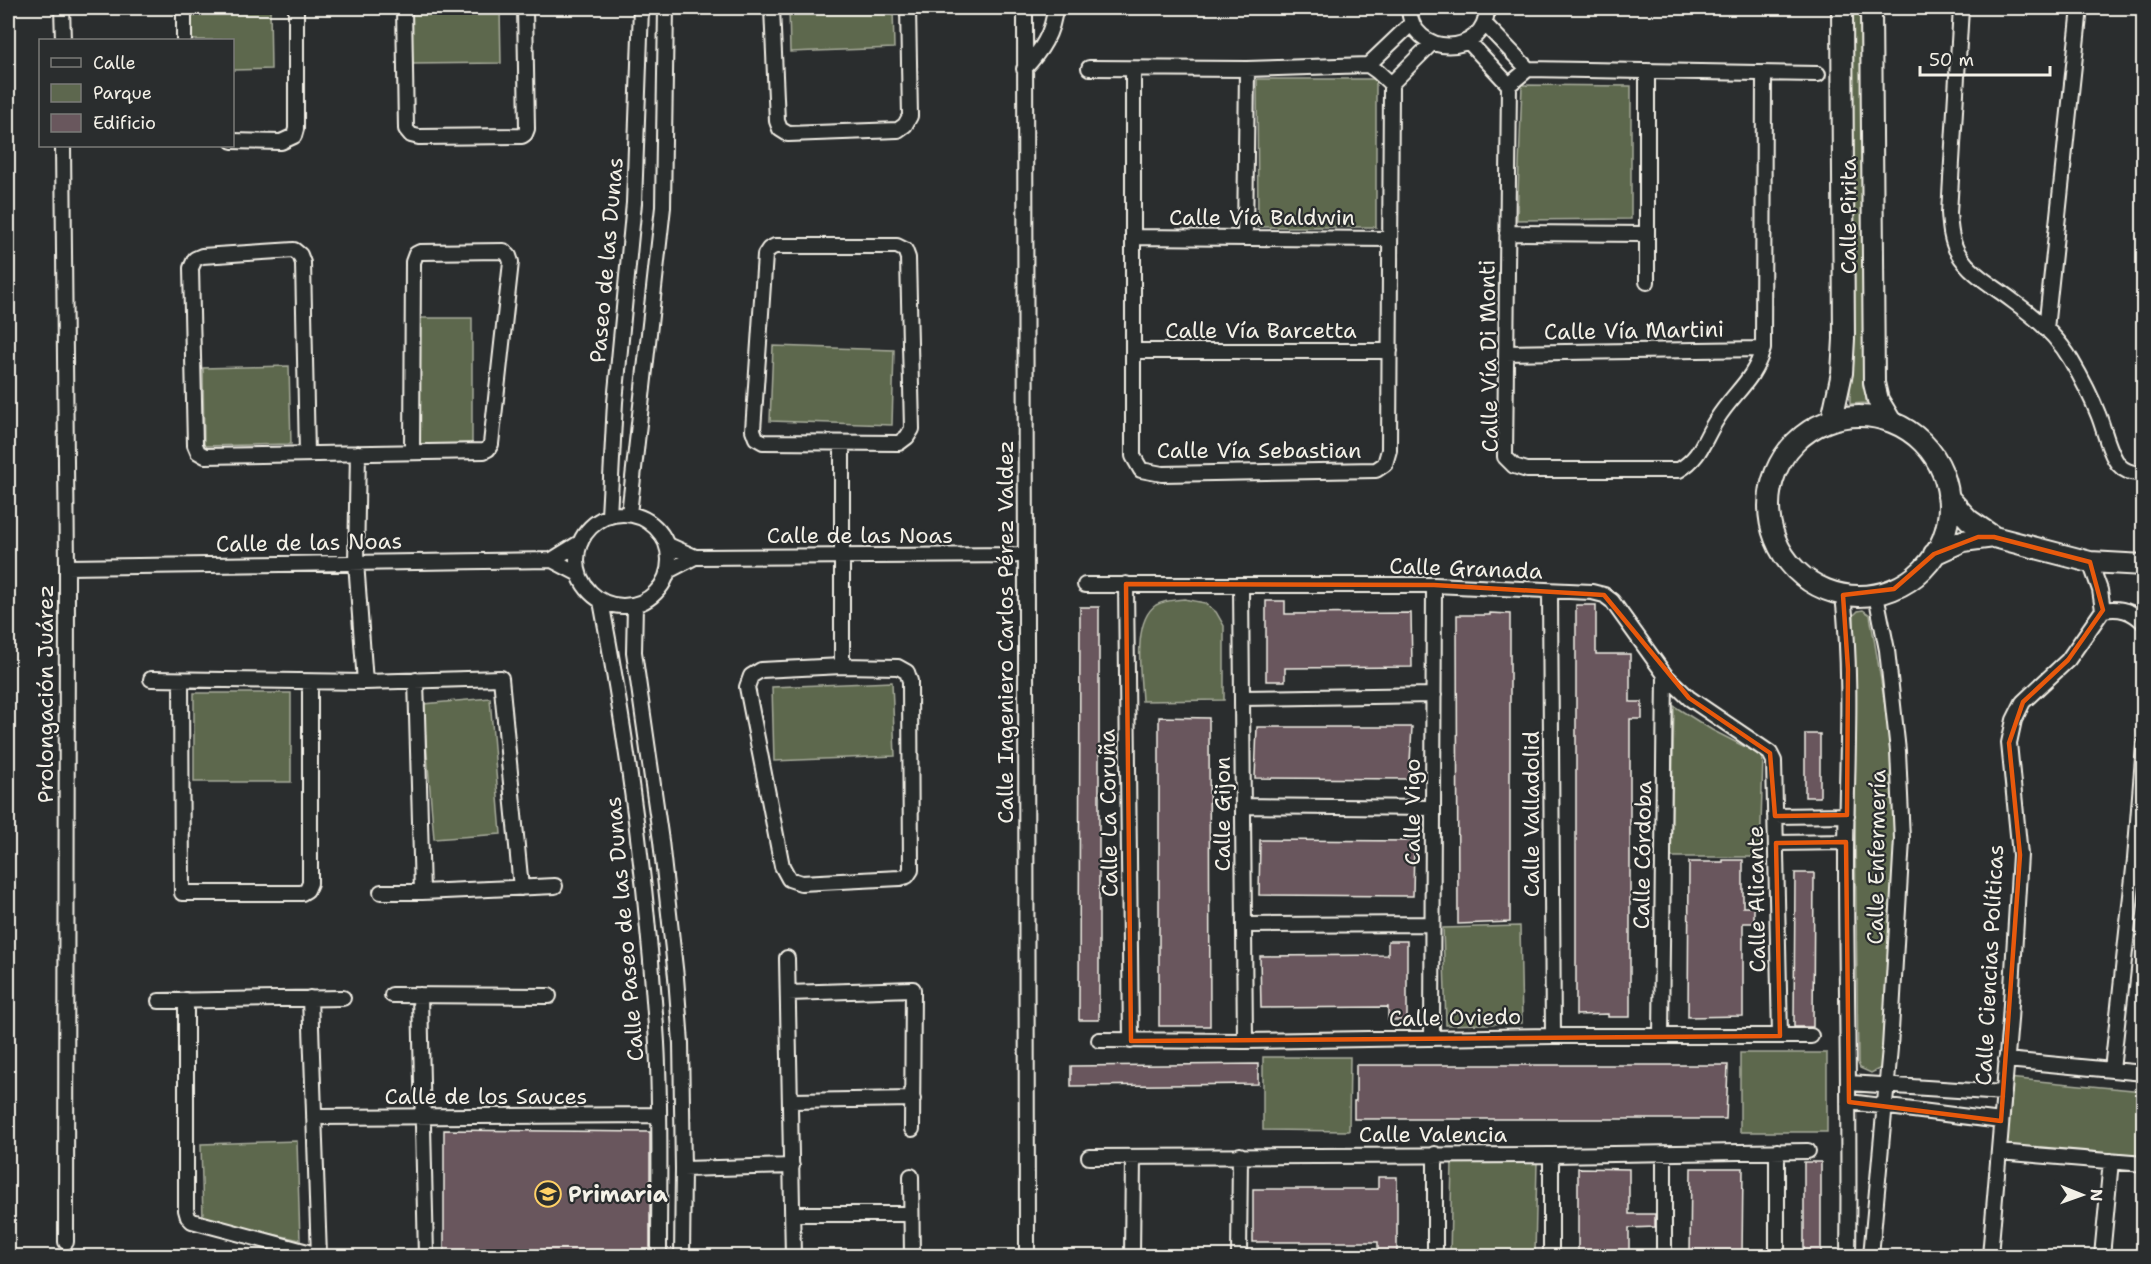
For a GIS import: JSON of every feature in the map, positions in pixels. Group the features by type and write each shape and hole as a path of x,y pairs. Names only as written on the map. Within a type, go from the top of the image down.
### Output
{"street":[{"path":"62,8 63,39"},
{"path":"184,8 184,39"},
{"path":"234,141 281,142 294,136 296,129 296,8"},
{"path":"404,8 406,129 411,135 430,137 522,136 525,134 527,129 525,8"},
{"name":"Paseo de las Dunas","path":"609,516 615,402 634,203 641,8"},
{"path":"629,514 663,207 666,8"},
{"path":"772,8 777,121 780,129 788,134 898,130 905,126 910,116 908,8"},
{"name":"Calle Ingeniero Carlos Pérez Valdez","path":"1025,8 1027,1257"},
{"path":"1024,69 1038,54 1048,37 1055,8"},
{"path":"1409,8 1412,23 1423,37 1432,43 1444,46 1468,41 1478,33 1484,23 1487,8"},
{"name":"Calle Pirita","path":"1832,418 1842,373 1844,339 1842,8"},
{"name":"Calle Pirita","path":"1871,8 1874,383 1878,400 1890,420"},
{"path":"1961,8 1949,213 1950,234 1957,252 1966,266 2046,329 2070,358 2097,411 2117,463 2125,471 2144,473"},
{"path":"2046,329 2080,8"},
{"path":"1368,65 1412,23"},
{"path":"1484,23 1528,69"},
{"path":"1468,41 1509,85 1528,69 1818,74"},
{"path":"1089,68 1246,69 1368,65 1391,84 1432,43"},
{"name":"Calle Vía Sebastian","path":"1133,69 1133,456 1141,470 1162,474 1376,470 1385,464 1389,450 1391,84"},
{"path":"1245,238 1246,69"},
{"path":"1647,71 1647,282"},
{"name":"Calle Vía Di Monti","path":"1509,85 1505,457 1514,466 1527,470 1679,470 1691,462 1701,450 1717,418 1752,377 1763,349 1764,73"},
{"name":"Prolongación Juárez","path":"63,147 67,567 66,1242"},
{"path":"1507,232 1647,234"},
{"name":"Calle Vía Baldwin","path":"1133,237 1390,239"},
{"path":"775,246 897,246 904,250 908,258 912,429 899,443 842,443 763,442 756,438 753,429 765,255 775,246"},
{"path":"307,454 303,263 300,255 294,250 202,256 195,259 191,268 191,291 195,445 198,452 205,456 484,451 491,444 510,273 511,262 504,251 420,252 416,254 413,262 412,452"},
{"name":"Calle Vía Martini","path":"1506,353 1763,349"},
{"name":"Calle Vía Barcetta","path":"1133,351 1390,351"},
{"path":"1861,415 1890,420 1916,436 1936,459 1944,477 1948,497 1946,527 1935,554 1910,580 1876,595 1859,597 1842,595 1814,585 1791,566 1775,540 1768,511 1772,481 1784,454 1805,432 1832,418 1861,415"},
{"path":"842,443 842,666"},
{"path":"358,453 356,562 365,682"},
{"path":"1948,497 1968,520 1994,537 2090,562 2144,565"},
{"path":"629,514 642,517 662,534 668,545 668,572 664,583 647,600 635,605 618,606 601,601 584,585 579,574 578,552 587,531 597,522 609,516 629,514"},
{"path":"1935,554 1963,541 1994,537"},
{"path":"552,560 581,542"},
{"name":"Calle de las Noas","path":"668,545 694,557 1026,555"},
{"name":"Calle de las Noas","path":"668,572 694,557"},
{"name":"Calle de las Noas","path":"67,567 552,560 579,574"},
{"path":"2090,562 2100,590 2103,610 2112,608 2128,610 2144,623"},
{"name":"Calle La Coruña","path":"1126,584 1131,1041"},
{"name":"Calle Granada","path":"1085,585 1434,585 1550,592 1592,592 1604,595 1612,601 1665,675 1689,698 1770,753 1774,761"},
{"name":"Calle Vigo","path":"1432,1038 1434,585"},
{"name":"Calle Gijon","path":"1241,586 1245,1041"},
{"name":"Calle Valladolid","path":"1550,592 1553,1036"},
{"name":"Calle Enfermería","path":"1842,595 1848,659 1846,815 1848,1257"},
{"name":"Calle Enfermería","path":"1871,1257 1887,1085 1902,839 1899,751 1887,650 1876,595"},
{"name":"Calle Paseo de las Dunas","path":"601,601 632,778 650,944 657,1045 659,1257"},
{"name":"Calle Paseo de las Dunas","path":"635,605 634,652 661,841 681,1043 682,1257"},
{"name":"Calle Ciencias Políticas","path":"1990,1257 2016,933 2020,855 2009,743 2014,720 2023,702 2067,660 2103,610"},
{"path":"842,666 898,667 907,672 910,681 911,870 907,876 900,878 801,883 789,879 782,866 747,687 752,676 761,670 842,666"},
{"name":"Calle Córdoba","path":"1661,1036 1665,675"},
{"path":"151,679 365,682 501,678 521,888"},
{"path":"181,680 182,893 302,893 307,890 309,884 310,682"},
{"path":"416,680 422,892"},
{"path":"1242,698 1434,695"},
{"path":"2112,1070 2135,859 2144,745"},
{"name":"Calle Alicante","path":"1774,761 1780,1036"},
{"path":"1243,806 1433,808"},
{"path":"1775,816 1846,815"},
{"path":"1776,843 1846,842"},
{"path":"381,892 555,886"},
{"path":"1244,925 1432,924"},
{"path":"787,958 793,1257"},
{"path":"788,993 913,989 912,1129"},
{"path":"392,995 549,996"},
{"path":"420,995 426,1257"},
{"path":"186,1000 186,1210 188,1217 192,1221 319,1256 310,998"},
{"path":"159,1000 343,998"},
{"name":"Calle Oviedo","path":"1099,1040 1245,1041 1553,1036 1811,1036"},
{"path":"657,1045 681,1043"},
{"path":"2006,1060 2144,1073"},
{"path":"1849,1083 2004,1093"},
{"path":"791,1101 913,1099"},
{"path":"1849,1102 2001,1121"},
{"name":"Calle de los Sauces","path":"314,1118 659,1115"},
{"path":"1776,1257 1777,1151"},
{"name":"Calle Valencia","path":"1089,1157 1551,1155 1808,1151"},
{"path":"1999,1152 2144,1164"},
{"path":"1435,1154 1435,1257"},
{"path":"1664,1257 1665,1154"},
{"path":"1239,1155 1239,1257"},
{"path":"1551,1155 1551,1257"},
{"path":"1132,1257 1133,1157"},
{"path":"2102,1257 2111,1161"},
{"path":"683,1170 792,1166"},
{"path":"911,1176 912,1257"},
{"path":"792,1214 911,1214"}],"highlighted area":[{"path":"1978,537 1994,537 2090,562 2103,610 2068,660 2023,702 2009,743 2020,855 2001,1121 1849,1102 1846,842 1776,843 1780,1036 1131,1041 1126,584 1434,585 1604,595 1689,698 1770,753 1775,816 1847,815 1848,669 1843,595 1894,589 1934,554"}],"green space":[{"path":"191,8 270,8 271,69 234,70 234,39 192,39"},
{"path":"411,8 500,8 501,63 412,64"},
{"path":"789,8 893,8 894,48 790,52"},
{"path":"1849,8 1866,8 1868,216 1866,403 1850,404"},
{"path":"1257,79 1376,79 1376,227 1258,227"},
{"path":"1522,85 1631,86 1631,219 1517,220"},
{"path":"420,318 472,318 472,444 460,447 419,447"},
{"path":"773,346 894,350 892,425 770,421"},
{"path":"289,366 291,444 204,446 203,368"},
{"path":"1184,599 1205,603 1216,612 1224,626 1224,700 1142,701 1140,649 1141,636 1148,613 1156,605 1166,601"},
{"path":"1863,610 1870,615 1883,695 1894,774 1897,827 1895,917 1881,1068 1871,1073 1860,1068 1858,1063 1853,669 1854,615"},
{"path":"892,682 895,756 774,761 772,687"},
{"path":"194,693 291,693 291,782 194,782"},
{"path":"490,698 501,834 434,839 423,704"},
{"path":"1674,706 1712,730 1763,756 1760,857 1671,857"},
{"path":"1520,926 1522,1023 1446,1025 1443,928"},
{"path":"1740,1053 1827,1053 1827,1132 1740,1132"},
{"path":"1263,1057 1350,1057 1349,1131 1263,1130"},
{"path":"2008,1078 2143,1091 2143,1158 2007,1146"},
{"path":"297,1141 300,1240 203,1219 201,1144"},
{"path":"1452,1160 1537,1162 1535,1256 1450,1256"}],"building":[{"path":"1266,601 1285,601 1285,614 1411,613 1412,667 1285,668 1285,681 1266,681"},
{"path":"1576,605 1596,605 1596,654 1630,654 1630,702 1642,702 1642,719 1630,719 1630,1017 1608,1017 1608,1014 1576,1015"},
{"path":"1080,607 1099,607 1099,1020 1079,1020"},
{"path":"1490,613 1510,614 1510,922 1458,924 1457,615 1490,615"},
{"path":"1159,717 1209,718 1210,1026 1159,1026"},
{"path":"1257,727 1412,727 1409,779 1255,778"},
{"path":"1805,734 1820,734 1820,797 1805,797"},
{"path":"1260,840 1414,841 1413,896 1259,895"},
{"path":"1723,860 1743,860 1743,907 1754,907 1754,923 1743,923 1743,1016 1688,1017 1689,862 1723,862"},
{"path":"1795,873 1814,873 1813,1027 1794,1027"},
{"path":"1388,941 1407,941 1407,1020 1388,1020 1388,1007 1261,1008 1260,956 1388,955"},
{"path":"1258,1064 1258,1084 1071,1086 1071,1066"},
{"path":"1356,1065 1728,1065 1726,1119 1354,1119"},
{"name":"Primaria","path":"444,1130 650,1132 650,1257 444,1257"},
{"path":"1804,1162 1821,1162 1821,1257 1804,1257"},
{"path":"1578,1168 1629,1169 1629,1214 1655,1214 1655,1227 1629,1228 1629,1257 1578,1257"},
{"path":"1691,1168 1743,1168 1742,1257 1690,1257"},
{"path":"1378,1177 1397,1177 1397,1256 1378,1256 1378,1242 1253,1242 1253,1189 1378,1189"}],"place":[{"name":"Primaria","path":"548,1194"}]}
